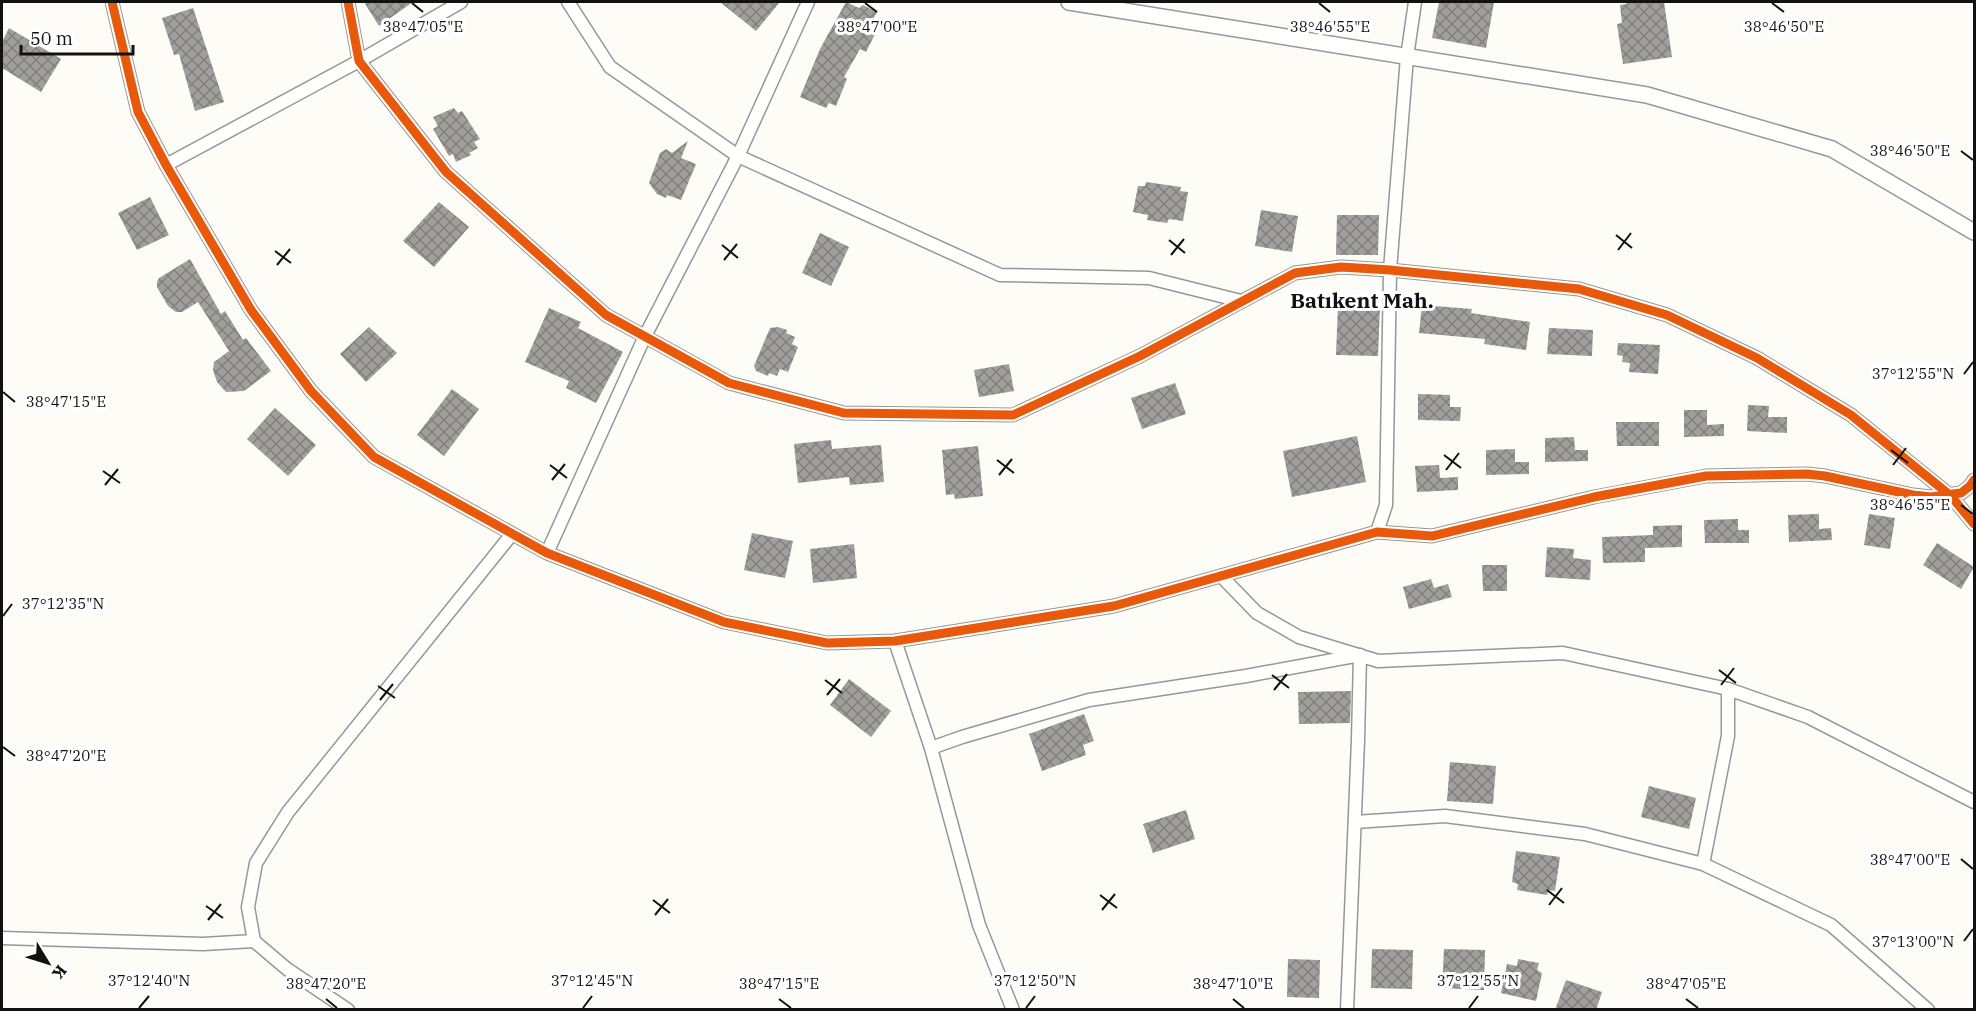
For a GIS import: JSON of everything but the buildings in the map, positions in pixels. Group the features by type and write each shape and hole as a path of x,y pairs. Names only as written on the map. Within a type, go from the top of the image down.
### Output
{"street":[{"path":"112,2 138,112 166,165 251,310 311,391 374,457 547,553 724,622 827,643 895,641 1114,606 1377,532 1432,536 1594,497 1706,476 1807,474 1913,495 1951,496 1961,494 1974,480"},
{"path":"348,2 358,61 446,172 606,315 729,383 844,413 1013,415 1140,356 1295,273 1341,267 1579,289 1667,315 1757,358 1851,415 1951,496 1974,525"},
{"path":"166,165 358,61 461,2"},
{"path":"567,2 610,67 738,156 1000,276 1149,278 1241,301"},
{"path":"547,553 645,336 738,156 808,2"},
{"path":"1069,2 1647,95 1832,149 1974,232"},
{"path":"1377,532 1386,505 1390,270 1407,57 1415,2"},
{"path":"348,1010 287,969 254,941 248,907 256,862 288,812 512,534"},
{"path":"1221,576 1257,613 1299,637 1378,661 1563,653 1728,689 1808,717 1974,802"},
{"path":"895,641 931,748 979,925 1013,1010"},
{"path":"931,748 1089,700 1360,656"},
{"path":"1347,1010 1360,656"},
{"path":"1703,864 1728,736 1728,689"},
{"path":"1355,822 1445,816 1585,834 1703,864 1831,925 1928,1010"},
{"path":"2,938 203,944 254,941"}],"cycle path":[{"path":"112,2 138,112 166,165 251,310 311,391 374,457 547,553 724,622 827,643 895,641 1114,606 1377,532 1432,536 1594,497 1706,476 1807,474 1931,497 1961,493 1974,480"},
{"path":"348,2 359,61 446,172 606,315 729,383 844,413 1013,415 1140,356 1295,273 1341,267 1579,289 1667,315 1757,358 1851,415 1951,496 1974,524"}],"district":[{"name":"Batıkent Mah.","path":"1362,301"}]}
